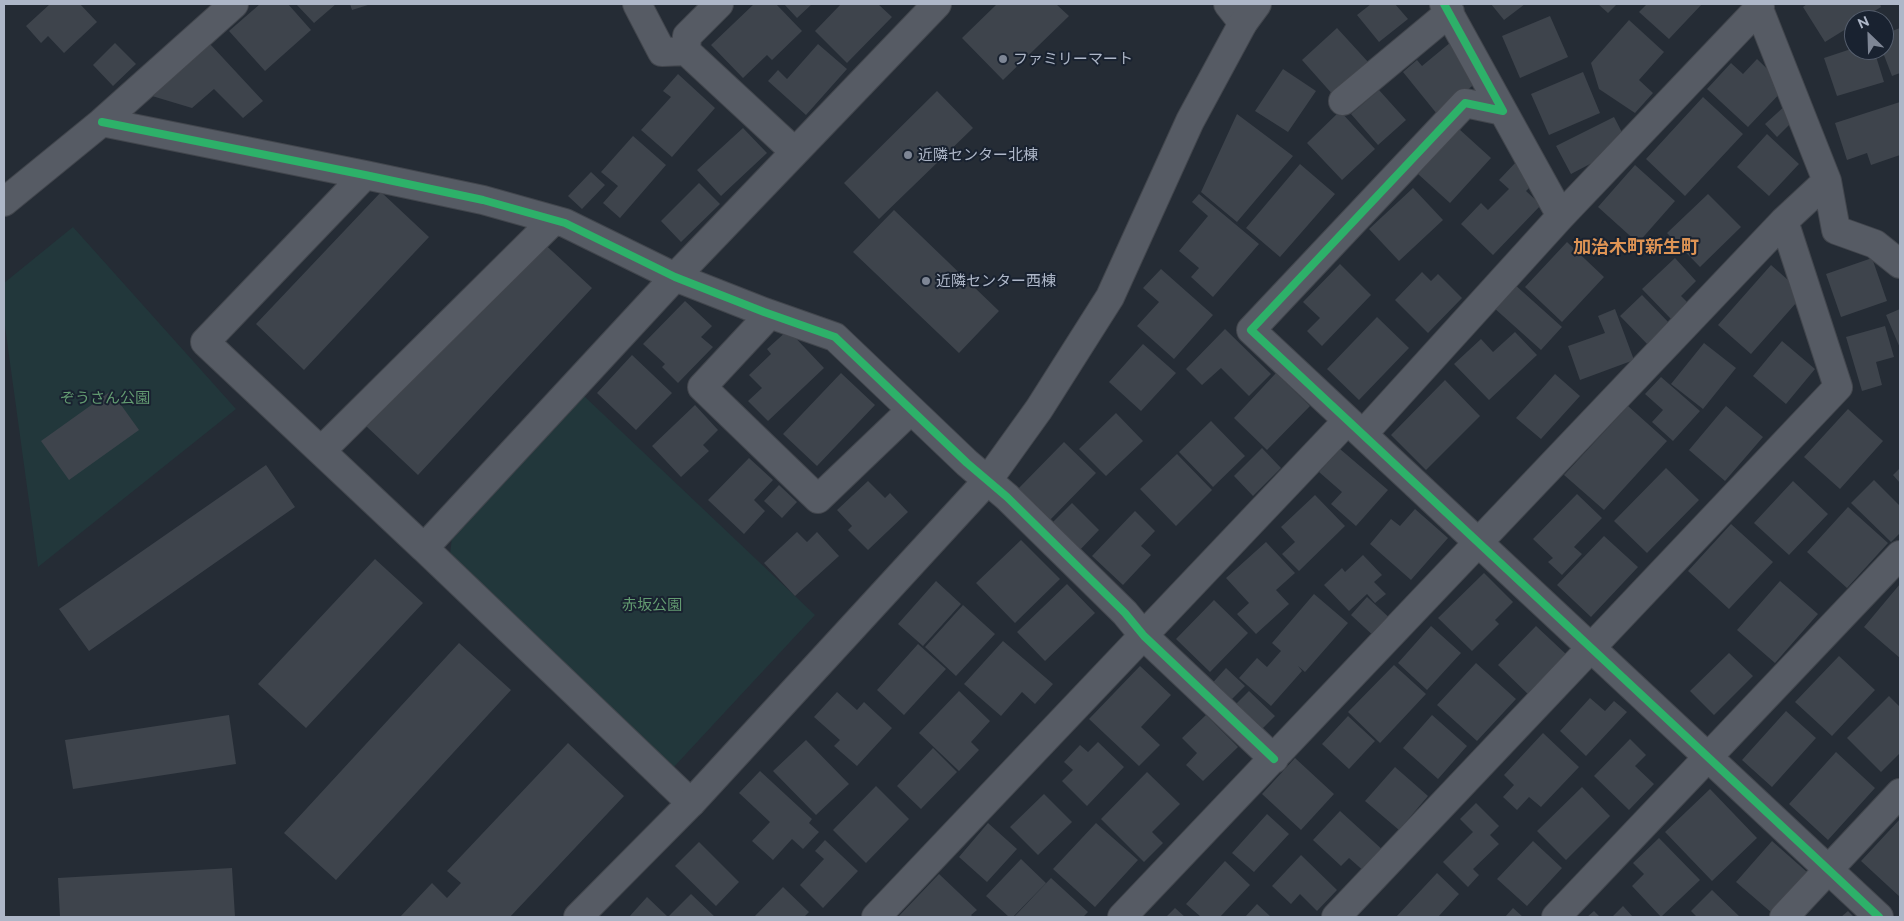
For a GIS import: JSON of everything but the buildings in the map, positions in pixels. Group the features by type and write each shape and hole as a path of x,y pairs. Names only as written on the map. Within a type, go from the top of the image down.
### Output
{"street":[{"path":"4,202 102,122 234,4"},
{"path":"637,4 662,52 686,51 795,152"},
{"path":"686,51 687,36 719,4"},
{"path":"424,548 675,277 937,4"},
{"path":"876,917 1144,636 1355,427 1561,216 1759,5 1827,181 1836,230 1875,244 1900,264"},
{"path":"1343,101 1447,8 1561,216"},
{"path":"578,917 691,802 988,480 1039,409 1110,297 1242,10"},
{"path":"1503,111 1465,103 1251,330 1591,650 1879,917"},
{"path":"102,122 483,200 565,223 675,277 834,337 988,480 1125,613 1144,636 1274,759"},
{"path":"365,175 205,342 691,802"},
{"path":"1122,917 1784,221 1827,181"},
{"path":"321,451 554,220"},
{"path":"1336,917 1591,650 1838,387 1784,221"},
{"path":"770,314 702,386 818,499 911,410"},
{"path":"1556,917 1900,555"},
{"path":"1784,917 1900,793"}],"green space":[{"name":"ぞうさん公園","path":"73,227 236,409 38,567 4,319 4,283"},
{"name":"赤坂公園","path":"584,396 815,615 672,769 450,555 452,536"}],"cycle path":[{"path":"1444,4 1503,111 1465,103 1251,330 1879,917"},
{"path":"102,122 483,200 565,223 675,277 764,312 835,337 967,463 1007,497 1125,613 1144,636 1274,759"}],"place":[{"name":"ファミリーマート","path":"1003,59"},
{"name":"近隣センター北棟","path":"908,155"},
{"name":"近隣センター西棟","path":"926,281"}],"district":[{"name":"加治木町新生町","path":"1636,248"}]}
